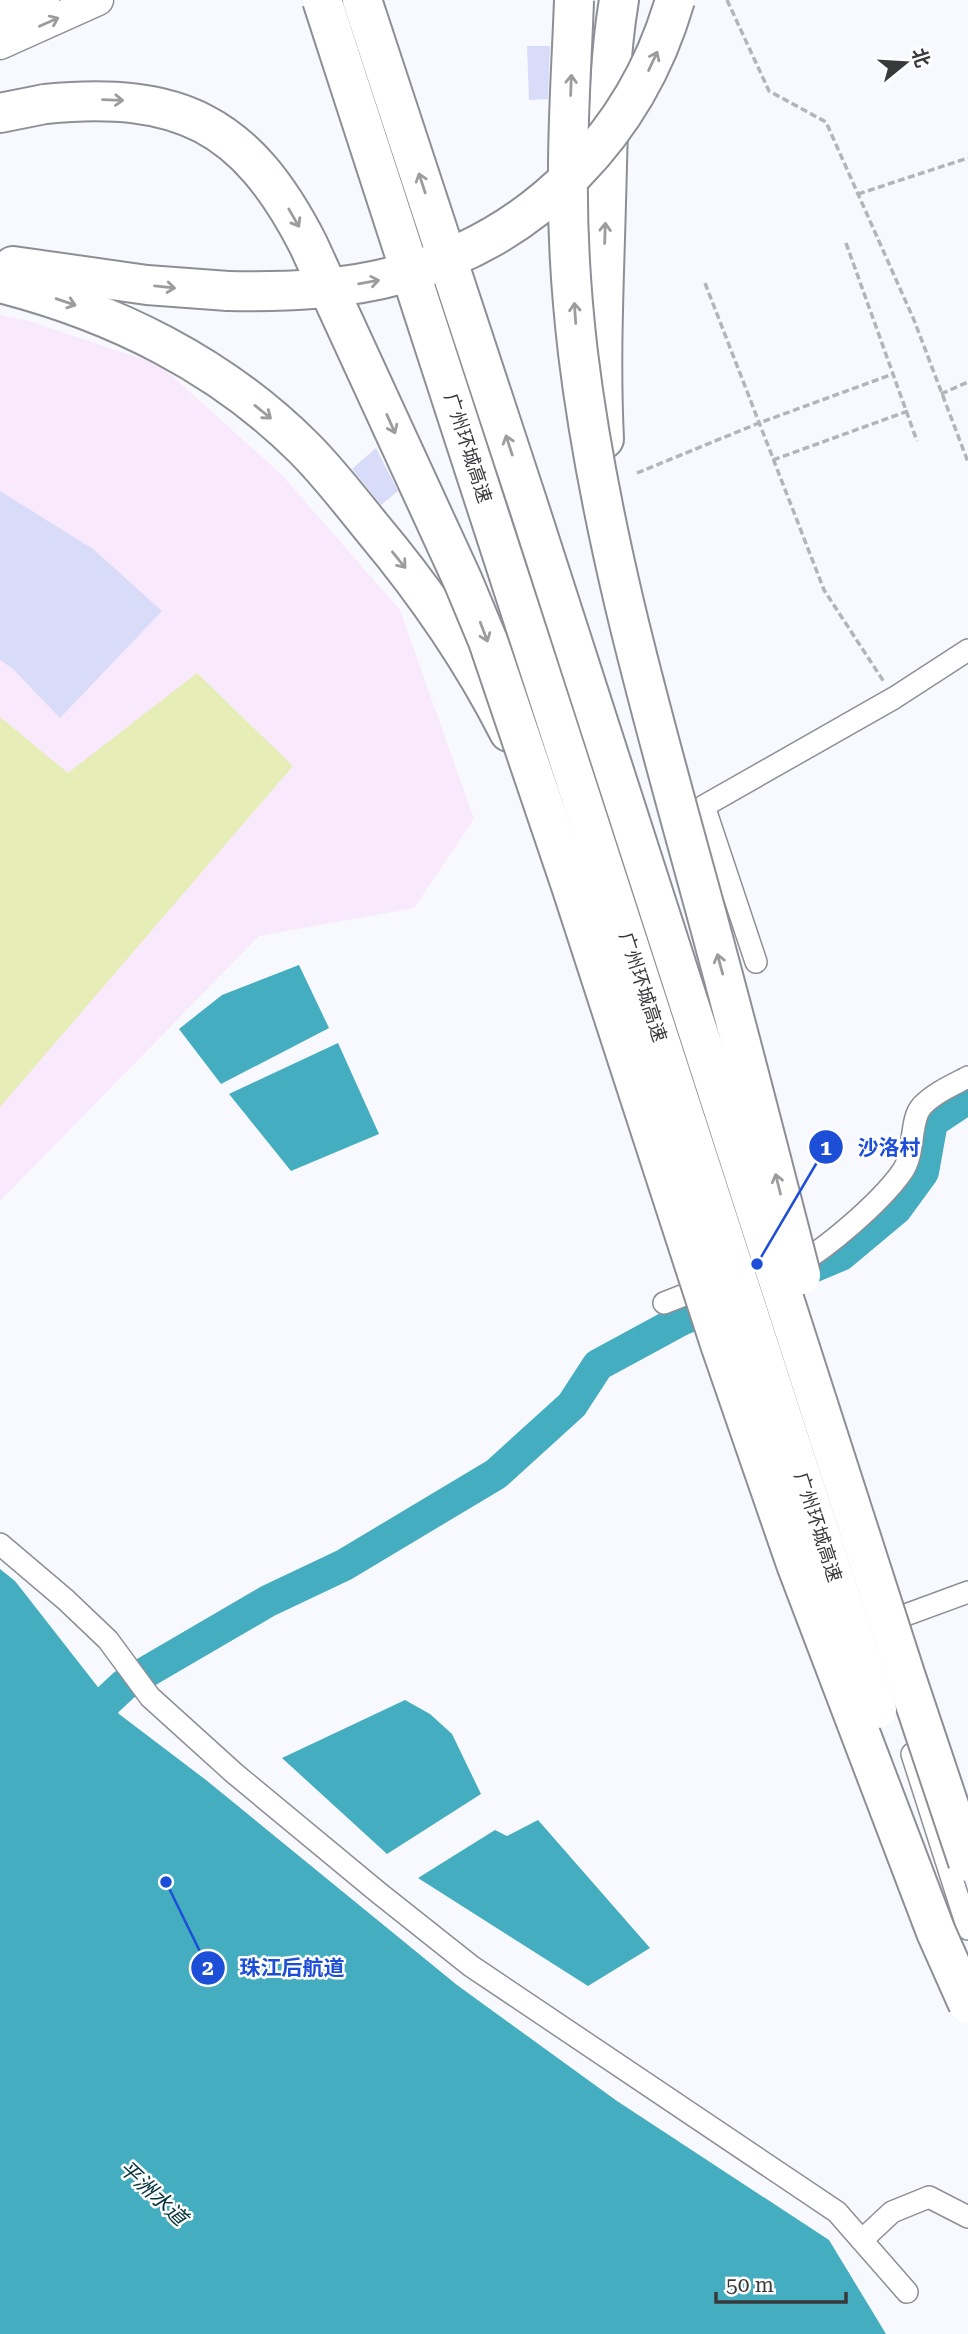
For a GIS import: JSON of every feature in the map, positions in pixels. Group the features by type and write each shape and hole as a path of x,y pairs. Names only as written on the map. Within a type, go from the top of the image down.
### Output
{"highway":[{"path":"0,19 40,0"},
{"name":"广州环城高速","path":"322,0 853,1639 968,1973"},
{"name":"广州环城高速","path":"362,0 527,501 905,1677 968,1862"},
{"path":"574,0 568,196 574,307 594,461 612,556 736,1021 905,1677"},
{"path":"619,0 612,64 603,312 602,390 606,458 614,527 626,593 684,831"},
{"path":"0,265 179,288 267,292 321,289 361,283 401,275 441,262 513,223 562,186 589,159 615,128 645,78 663,38 675,0"},
{"path":"0,113 45,104 88,100 143,103 178,113 227,138 253,160 276,188 298,223 476,612 572,886 720,1345 796,1564 936,1932 968,2004"},
{"path":"0,283 65,301 141,333 221,380 304,448 398,559 457,643 497,709 524,763 572,886"}],"street":[{"path":"0,44 97,0"},
{"path":"335,0 436,296 487,459 595,771 968,1929"},
{"path":"756,961 704,806 894,698 968,650"},
{"path":"664,1303 711,1285 760,1279 790,1269 815,1254 883,1194 902,1172 911,1156 916,1119 921,1107 968,1077"},
{"path":"0,1544 108,1640 150,1697 234,1773 379,1893 471,1966 837,2212 907,2292"},
{"path":"872,1628 968,1592"},
{"path":"862,2240 892,2212 929,2197 968,2217"}],"path":[{"path":"727,0 769,92 825,122 914,320 968,462"},
{"path":"858,194 968,158"},
{"path":"846,243 917,441"},
{"path":"705,283 824,590 894,698"},
{"path":"637,473 759,423 893,374"},
{"path":"941,394 968,382"},
{"path":"773,460 908,411"}],"shaded area":[{"path":"0,315 26,320 160,365 282,475 400,610 474,819 414,908 259,936 0,1201"}],"green space":[{"path":"197,673 293,766 0,1107 0,717 68,773"}],"water":[{"path":"299,965 329,1028 221,1084 179,1029 222,995"},
{"path":"338,1043 379,1134 291,1171 229,1094"},
{"name":"平洲水道","path":"0,1569 15,1581 119,1714 206,1780 457,1985 617,2101 829,2240 886,2334 0,2334"},
{"path":"405,1700 430,1714 452,1734 481,1794 387,1854 282,1758"},
{"path":"538,1820 650,1948 588,1986 418,1878 495,1830 507,1836"}],"building":[{"path":"527,46 550,46 548,99 529,100"},
{"path":"376,448 398,491 381,505 352,469"},
{"path":"0,491 93,549 162,611 60,718 12,668 0,660"}],"waterway":[{"path":"779,1281 841,1255 896,1209 923,1172 932,1122 968,1098"},
{"path":"76,1730 124,1685 268,1601 344,1565 496,1474 572,1405 598,1365 681,1320 731,1300"}],"place":[{"name":"沙洛村","path":"757,1264"},
{"name":"珠江后航道","path":"166,1882"}]}
